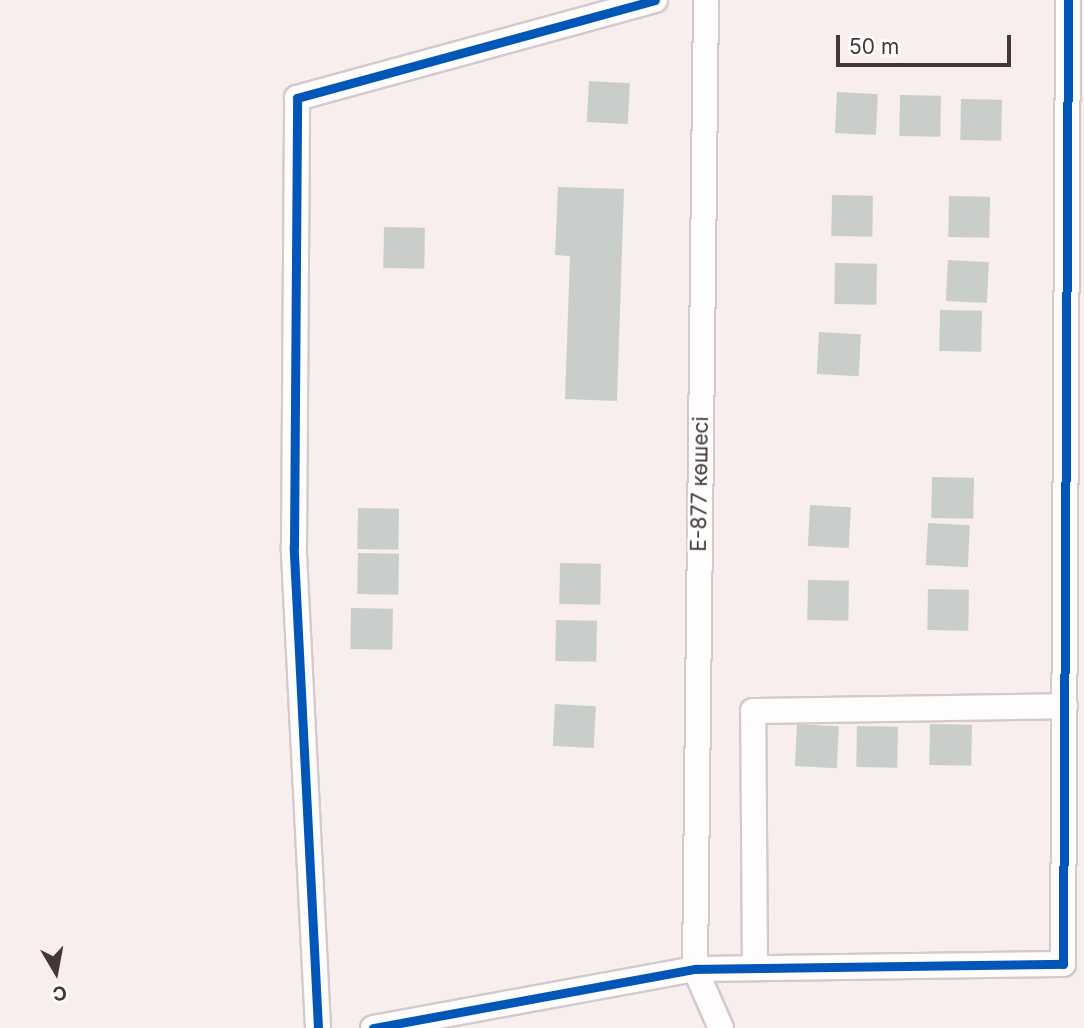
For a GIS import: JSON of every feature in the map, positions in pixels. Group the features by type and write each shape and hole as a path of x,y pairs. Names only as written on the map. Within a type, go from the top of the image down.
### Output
{"street":[{"path":"318,1028 293,547 297,98 655,0"},
{"name":"Е-877 көшесі","path":"695,969 706,0"},
{"path":"373,1028 695,969 1063,964 1068,0"},
{"path":"755,968 753,711 1065,706"},
{"path":"695,969 721,1028"}],"building":[{"path":"589,81 630,83 628,124 587,122"},
{"path":"837,92 878,94 876,135 835,133"},
{"path":"900,95 941,96 940,137 899,136"},
{"path":"961,99 1002,100 1001,141 960,140"},
{"path":"558,187 624,189 617,401 565,399 570,256 555,255"},
{"path":"832,195 873,196 872,237 831,236"},
{"path":"949,196 990,197 989,238 948,237"},
{"path":"384,227 425,228 424,269 383,268"},
{"path":"948,260 989,262 987,303 946,301"},
{"path":"835,263 877,264 876,305 834,304"},
{"path":"940,310 982,311 981,352 939,351"},
{"path":"819,332 861,334 859,376 817,374"},
{"path":"932,477 974,478 973,519 931,518"},
{"path":"810,505 851,507 849,548 808,546"},
{"path":"358,508 399,509 398,550 357,549"},
{"path":"928,523 970,525 968,567 926,565"},
{"path":"358,553 399,554 398,595 357,594"},
{"path":"560,563 601,564 600,605 559,604"},
{"path":"808,580 849,581 848,621 807,620"},
{"path":"928,589 969,590 968,631 927,630"},
{"path":"351,608 393,609 392,650 350,649"},
{"path":"556,620 597,621 596,662 555,661"},
{"path":"555,704 596,706 594,748 553,746"},
{"path":"797,724 839,726 837,768 795,766"},
{"path":"930,724 972,725 971,766 929,765"},
{"path":"857,726 898,727 897,768 856,767"}],"cycle path":[{"path":"318,1028 294,547 297,98 655,0"},
{"path":"373,1028 695,969 1063,964 1068,0"}]}
